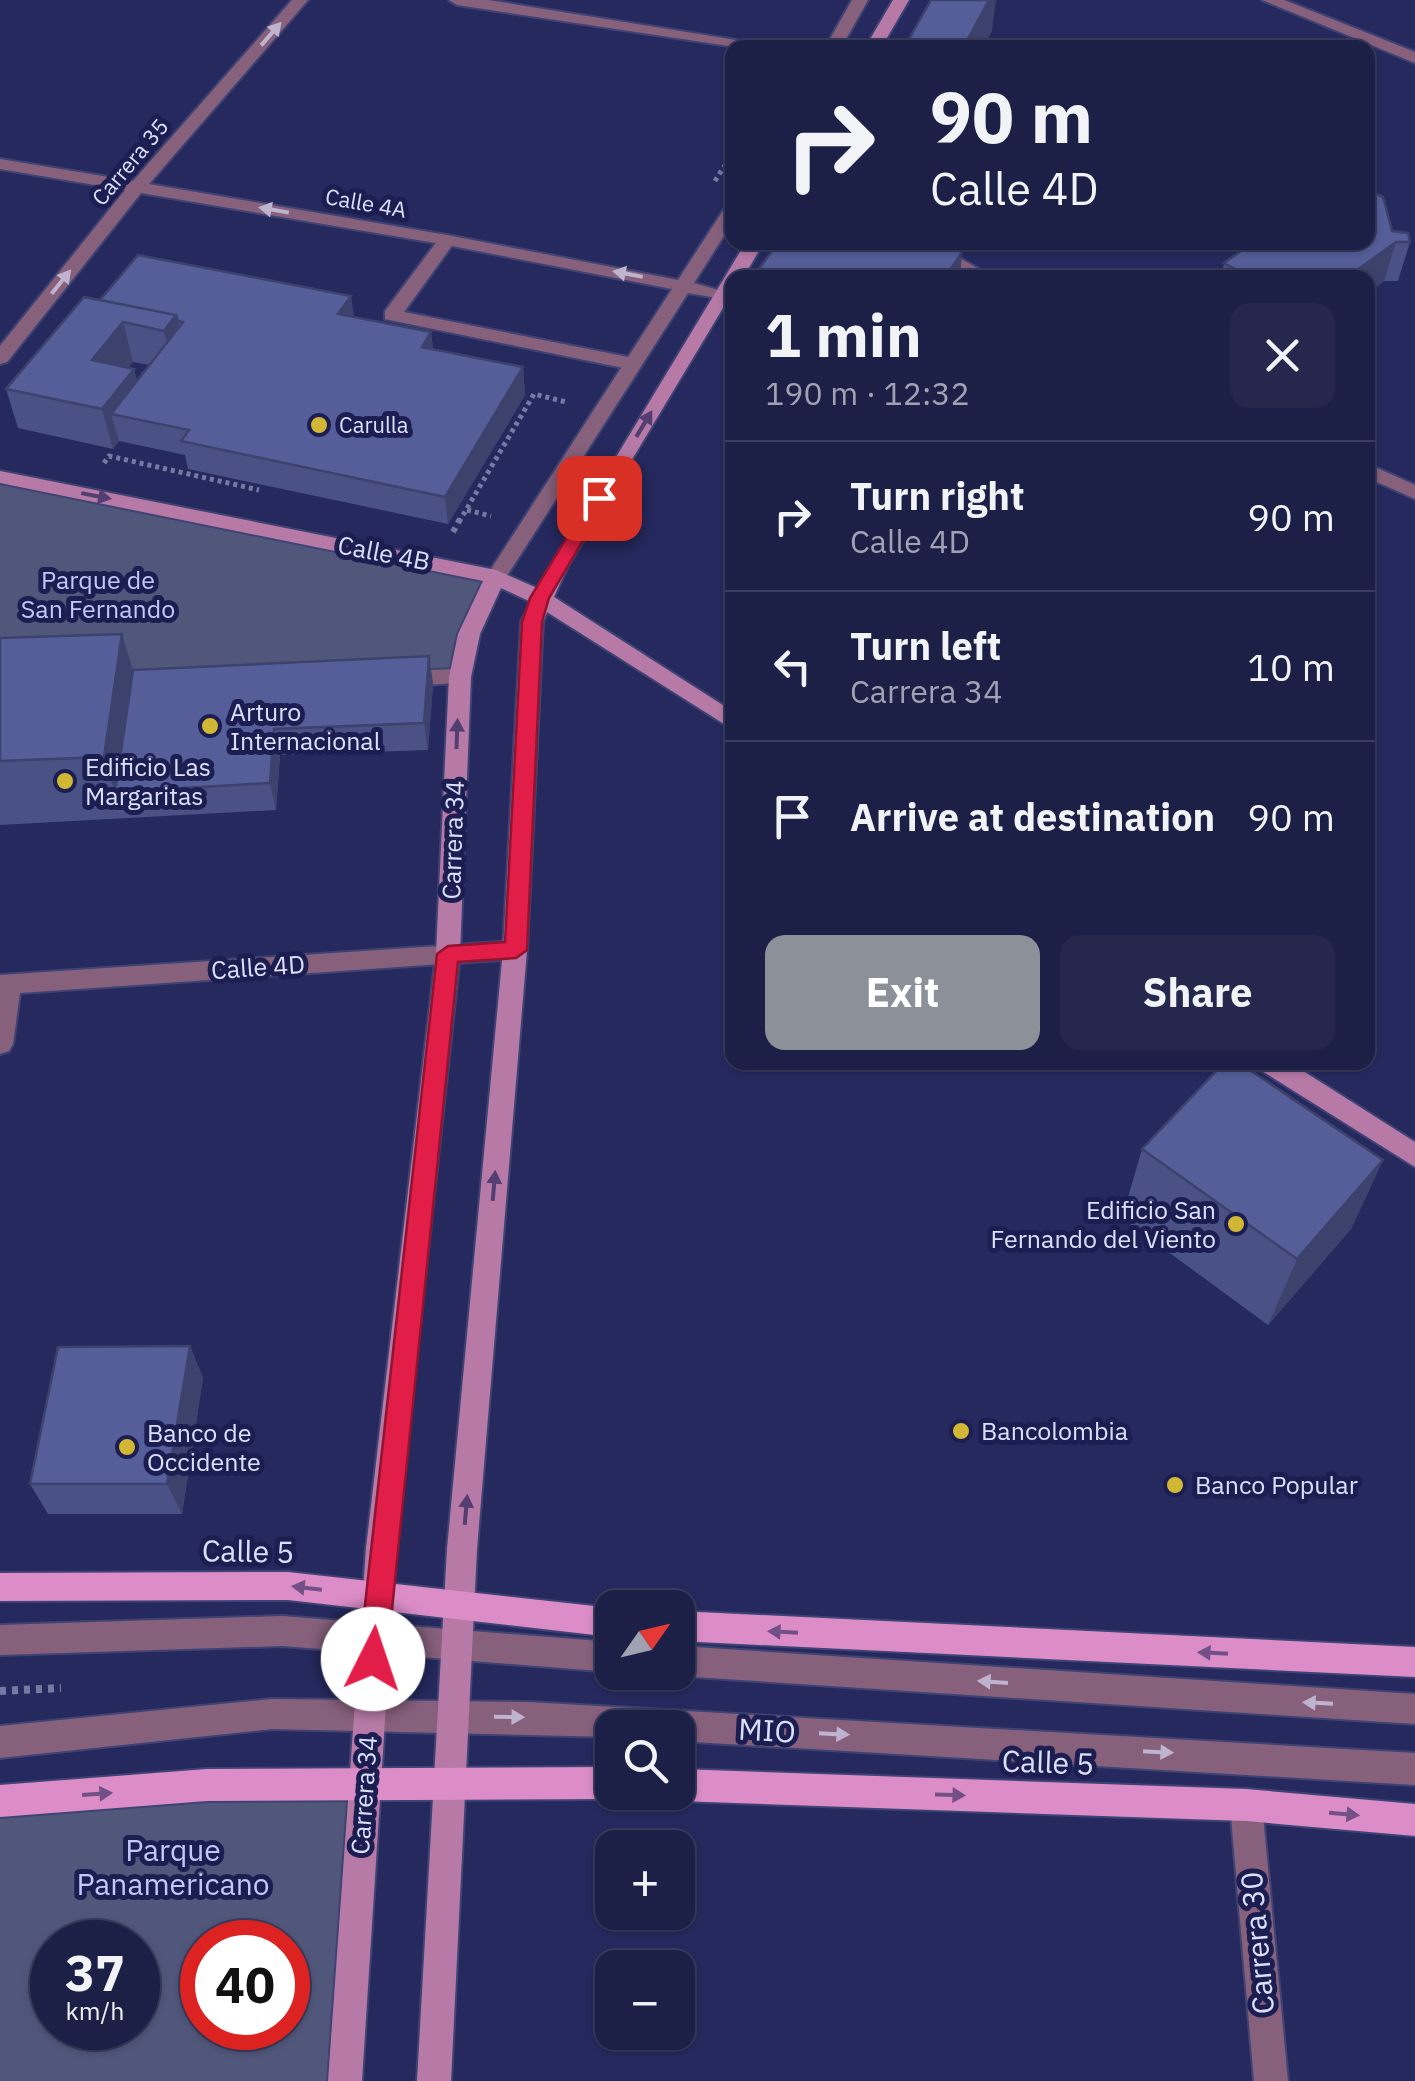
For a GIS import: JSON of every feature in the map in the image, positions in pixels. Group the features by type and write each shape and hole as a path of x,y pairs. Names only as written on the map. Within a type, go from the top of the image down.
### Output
{"main road":[{"name":"Calle 5","path":"0,1588 288,1586 595,1621"},
{"path":"695,1627 1415,1662"},
{"path":"0,1801 207,1785 595,1783"},
{"name":"Calle 5","path":"695,1787 1246,1805 1415,1820"}],"street":[{"name":"Carrera 35","path":"0,358 137,188 300,0"},
{"path":"457,0 725,40"},
{"path":"838,40 860,0"},
{"path":"878,40 902,0"},
{"path":"1270,0 1370,40"},
{"path":"1375,42 1415,58"},
{"name":"Calle 4A","path":"0,164 686,285 725,284"},
{"name":"Carrera 34","path":"345,2081 377,1597 448,954 460,677 470,634 496,577 725,221"},
{"path":"446,240 392,315 633,364"},
{"path":"932,250 970,270"},
{"path":"434,2081 459,1608 516,950 532,622 540,598 725,292"},
{"path":"1375,474 1415,494"},
{"name":"Calle 4B","path":"0,477 496,577 540,598 725,716"},
{"path":"383,680 460,677"},
{"name":"Calle 4D","path":"4,985 516,950"},
{"path":"0,1044 4,985"},
{"path":"1281,1070 1415,1156"},
{"path":"0,1640 282,1631 595,1656"},
{"path":"695,1662 1415,1709"},
{"name":"MIO","path":"0,1742 272,1714 454,1716 1415,1769"},
{"name":"Carrera 30","path":"1246,1805 1270,2081"}],"path":[{"path":"452,533 534,394"},
{"path":"466,510 492,514 484,526"}],"green space":[{"name":"Parque de San Fernando","path":"0,477 496,577 460,677 0,695"},
{"name":"Parque Panamericano","path":"365,1783 345,2081 0,2081 0,1801"}],"building":[{"path":"931,0 989,0 967,40 908,40"},
{"path":"1375,193 1383,197 1392,231 1408,233 1410,242 1396,242 1357,270 1237,270 1224,263 1243,250 1375,250"},
{"path":"773,250 962,252 950,270 758,270"},
{"path":"138,255 351,296 338,314 431,332 422,347 523,367 445,497 181,441 189,430 111,414 183,322 176,315 100,300"},
{"path":"84,297 176,315 164,331 123,322 92,360 134,369 102,409 6,389"},
{"path":"122,634 104,757 0,761 0,638"},
{"path":"429,656 424,723 274,729 270,783 115,792 133,670"},
{"path":"1217,1070 1250,1070 1383,1160 1297,1259 1142,1149"},
{"name":"Banco de Occidente","path":"190,1346 167,1484 30,1484 58,1347"}],"place":[{"name":"Carulla","path":"319,425"},
{"name":"Arturo Internacional","path":"210,726"},
{"name":"Edificio Las Margaritas","path":"65,781"},
{"name":"Edificio San Fernando del Viento","path":"1236,1224"},
{"name":"Bancolombia","path":"961,1431"},
{"name":"Banco de Occidente","path":"127,1447"},
{"name":"Banco Popular","path":"1175,1485"}],"route":[{"path":"373,1659 381,1548 448,954 516,950 532,622 540,598 599,498"}]}
